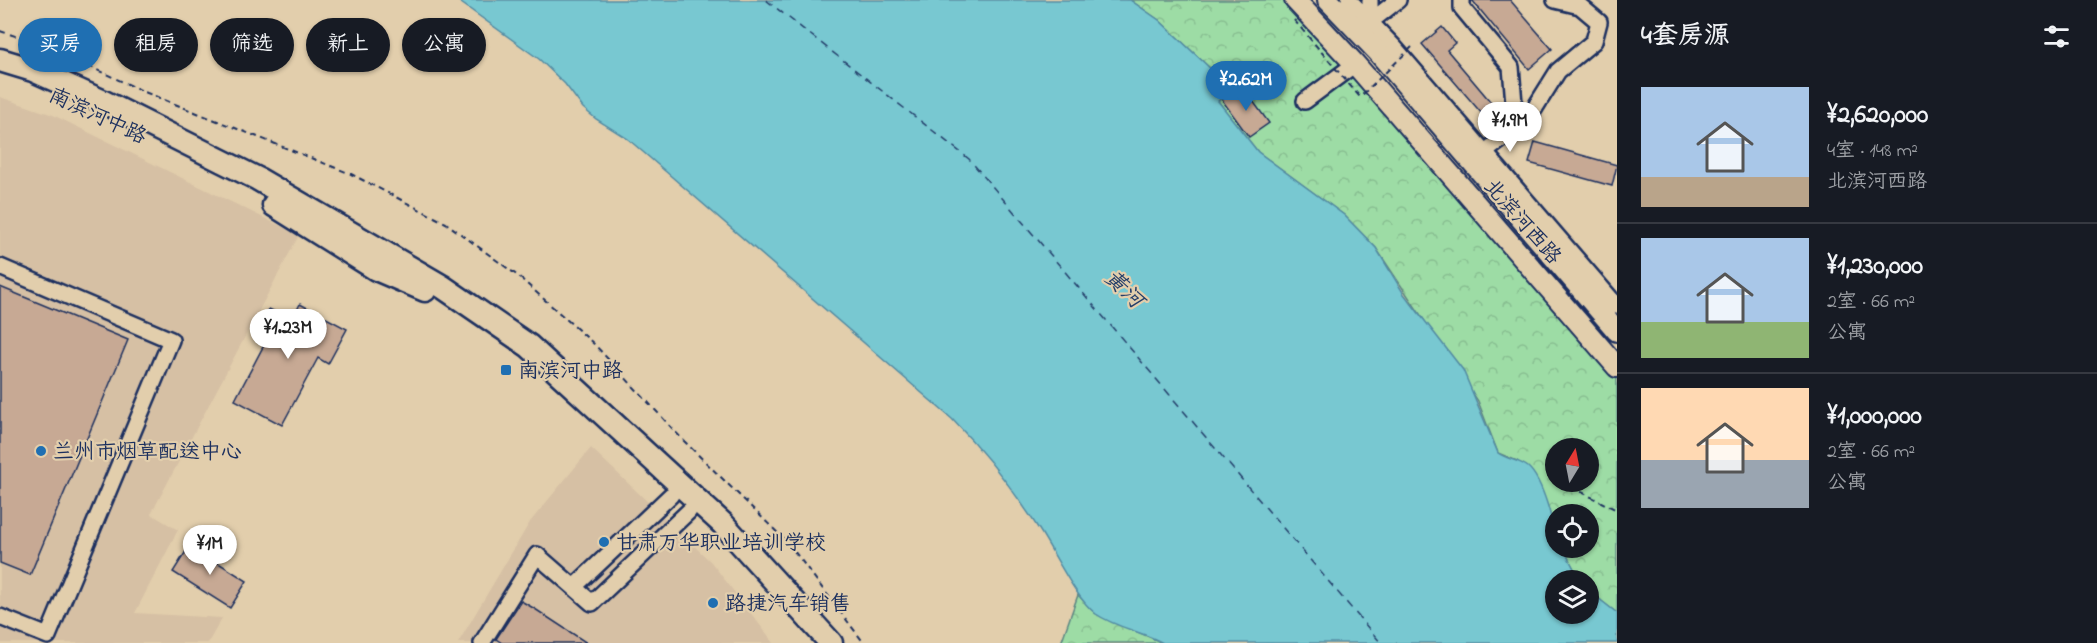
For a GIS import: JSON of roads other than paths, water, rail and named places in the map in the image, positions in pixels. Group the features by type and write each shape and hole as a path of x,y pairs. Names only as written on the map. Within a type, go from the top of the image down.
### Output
{"highway":[{"name":"南滨河中路","path":"0,64 28,82 94,111 241,186 376,269 437,295 524,359 689,511 716,536 814,643"},
{"name":"南滨河中路","path":"0,64 33,70 104,102 258,179 443,287 530,346 723,524 831,643"}],"main road":[{"name":"北滨河西路","path":"1328,0 1368,42 1617,331"},
{"name":"北滨河西路","path":"1295,10 1355,64 1617,367"}],"street":[{"path":"1349,0 1485,152 1617,306"},
{"path":"1368,42 1370,0"},
{"path":"1370,22 1398,0"},
{"path":"1462,0 1462,8 1511,67 1516,128"},
{"path":"1485,152 1528,119 1558,71 1594,41 1599,22 1580,6 1555,0"},
{"path":"1305,101 1355,64"},
{"path":"0,267 171,340 48,636 0,617"},
{"path":"575,586 671,495"},
{"path":"482,643 537,555 592,603 689,511"}],"water":[{"name":"黄河","path":"457,0 1130,0 1159,20 1232,89 1218,101 1258,152 1344,215 1376,248 1404,294 1463,370 1498,453 1528,467 1539,482 1547,504 1545,558 1568,558 1575,570 1545,570 1545,624 1599,624 1599,599 1617,613 1617,643 1163,643 1104,619 1088,607 1081,598 1020,501 988,459 952,419 628,139 583,108 565,84 539,59 486,21 486,18 482,18"}],"place":[{"name":"南滨河中路","path":"506,370"},
{"name":"兰州市烟草配送中心","path":"41,451"},
{"name":"甘肃万华职业培训学校","path":"604,542"},
{"name":"路捷汽车销售","path":"713,603"}]}
